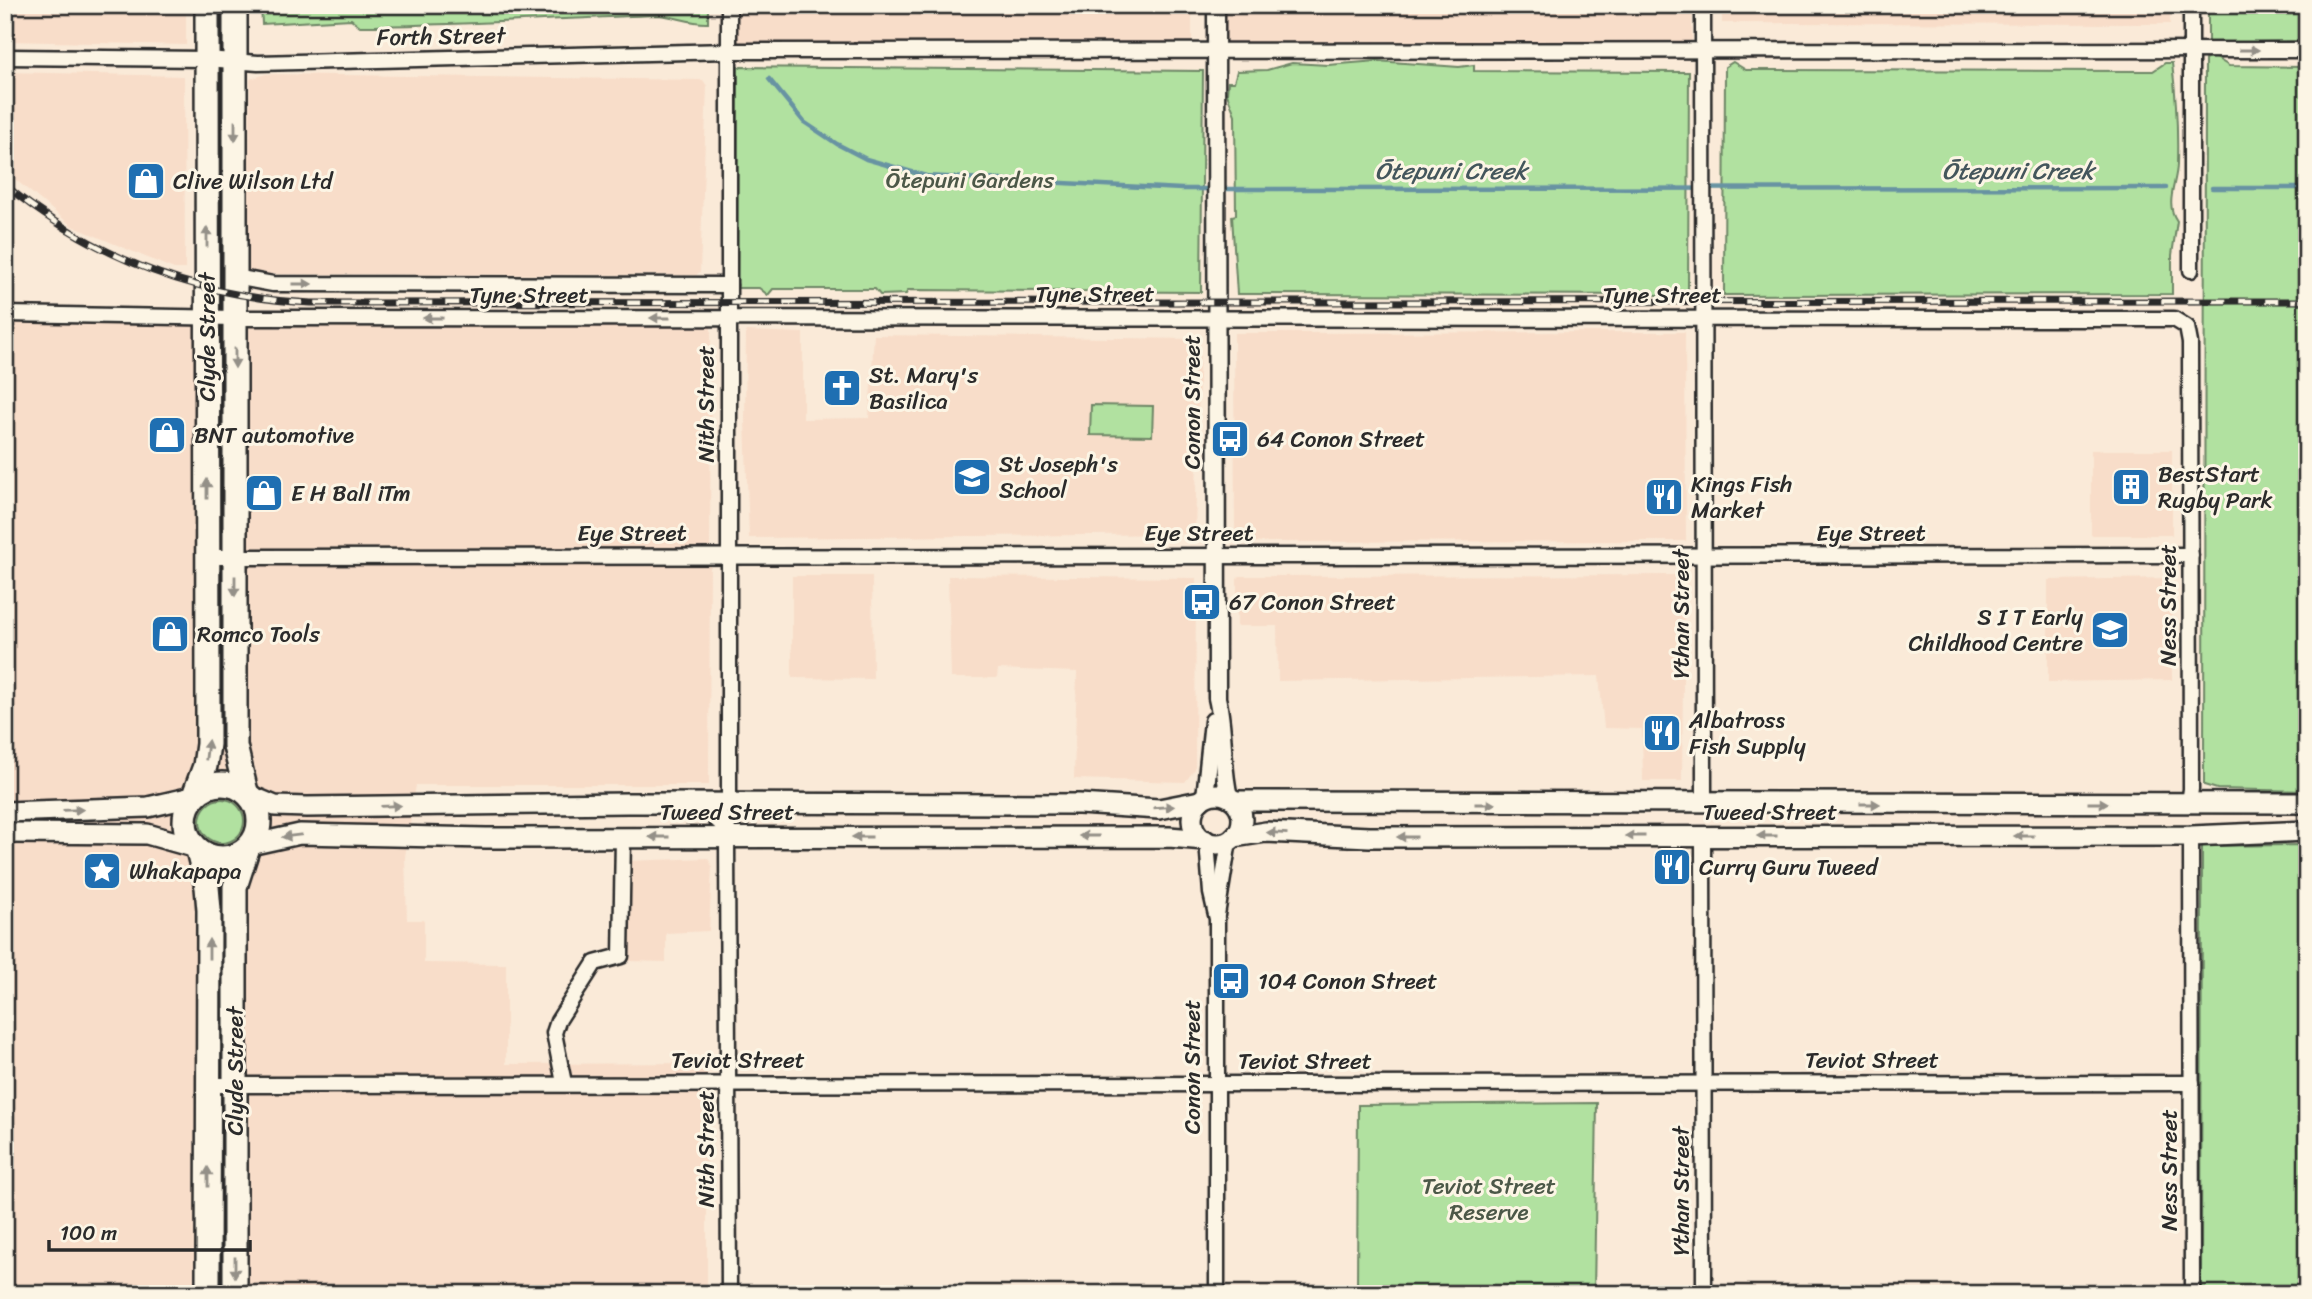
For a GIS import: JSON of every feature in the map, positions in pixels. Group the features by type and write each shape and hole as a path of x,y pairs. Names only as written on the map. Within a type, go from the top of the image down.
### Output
{"highway":[{"name":"Clyde Street","path":"207,5 208,744 205,766 185,825 207,887 209,909 208,1294"},
{"name":"Clyde Street","path":"235,5 235,746 248,794 260,820 259,830 248,847 235,887 235,1294"},
{"path":"193,795 218,784 229,784 248,794"},
{"path":"195,848 215,858 248,847"}],"main road":[{"name":"Tweed Street","path":"248,794 275,806 299,807 487,804 1116,804 1159,809 1203,799"},
{"path":"1203,799 1217,794 1232,799"},
{"path":"5,812 148,807 193,795"},
{"name":"Conon Street","path":"1203,799 1193,822 1206,841"},
{"name":"Tweed Street","path":"1232,799 1266,804 2307,803"},
{"name":"Conon Street","path":"1231,839 1242,819 1232,799"},
{"path":"1676,803 1696,822 1703,836"},
{"path":"1704,803 1715,820 1733,836"},
{"path":"2189,803 2189,820 2214,835"},
{"path":"486,838 487,804"},
{"path":"702,804 724,823 727,837"},
{"path":"729,804 740,824 755,837"},
{"path":"971,804 971,836"},
{"path":"5,826 34,834"},
{"name":"Tweed Street","path":"1231,839 1266,832 1369,837 2191,836 2307,831"},
{"path":"5,833 147,834 195,848"},
{"path":"5,843 34,834"},
{"name":"Tweed Street","path":"248,847 300,834 486,838 1169,837 1206,841"},
{"path":"1206,841 1231,839"}],"street":[{"name":"Nith Street","path":"729,5 729,804"},
{"name":"Conon Street","path":"1216,5 1217,698 1223,724 1223,765 1232,799"},
{"name":"Ythan Street","path":"1703,5 1704,803"},
{"path":"2191,5 2191,270"},
{"name":"Forth Street","path":"5,57 207,59 234,62 729,51 2307,50"},
{"name":"Tyne Street","path":"235,277 273,284 729,285"},
{"name":"Tyne Street","path":"5,314 207,318 2170,318 2185,324"},
{"name":"Ness Street","path":"2185,324 2190,343 2189,803"},
{"name":"Eye Street","path":"208,557 2190,555"},
{"path":"1203,799 1217,698"},
{"name":"Ythan Street","path":"1703,836 1704,1294"},
{"name":"Ness Street","path":"2191,836 2192,1294"},
{"path":"564,1083 554,1033 558,1021 595,963 621,956 623,837"},
{"name":"Nith Street","path":"727,837 729,1294"},
{"path":"1216,919 1223,894 1231,839"},
{"name":"Conon Street","path":"1206,841 1216,919 1217,1294"},
{"name":"Teviot Street","path":"209,1084 2192,1083"}],"shaded area":[{"path":"5,5 186,5 186,45 5,41"},
{"path":"727,5 1192,5 1192,58 727,58"},
{"path":"1222,5 1692,5 1692,49 1222,49"},
{"path":"1722,5 2170,5 2170,24 1722,23"},
{"path":"5,72 184,76 185,269 174,269 72,226 5,171"},
{"path":"266,74 703,80 707,86 700,272 696,275 254,274 248,269 250,79"},
{"path":"5,323 711,326 709,785 416,785 405,857 407,920 424,920 424,963 506,964 506,1064 707,1063 707,1294 5,1294"},
{"name":"St Joseph's School","path":"746,331 803,333 803,419 869,418 874,335 1200,339 1195,534 749,538 745,420"},
{"path":"1685,332 1686,541 1235,542 1234,333"},
{"path":"2091,450 2172,450 2172,535 2091,535"},
{"path":"1684,575 1682,781 1643,781 1642,729 1604,728 1599,676 1278,681 1277,626 1237,626 1237,579 1240,576"},
{"path":"792,576 872,576 873,679 792,678"},
{"path":"948,576 1196,578 1195,769 1185,782 1074,779 1077,672 998,669 997,678 951,678"},
{"name":"S I T Early Childhood Centre","path":"2171,578 2172,680 2048,682 2048,580"},
{"path":"708,858 712,866 709,931 666,933 666,962 629,961 627,861"}],"green space":[{"path":"261,5 708,5 708,23 656,15 360,26 351,19 262,24"},
{"path":"2208,5 2307,5 2307,41 2208,43"},
{"path":"2213,56 2229,66 2307,67 2307,791 2217,789 2204,785 2205,60"},
{"path":"1377,61 1459,67 1474,65 1474,71 1689,72 1688,295 1237,294 1232,216 1236,215 1235,115 1227,94 1228,82 1234,82 1237,71 1267,70 1292,63 1328,65"},
{"path":"1733,62 1746,70 2153,71 2165,63 2172,63 2177,151 2171,200 2177,221 2172,255 2172,294 1724,295 1725,67"},
{"name":"Ōtepuni Gardens","path":"738,67 1203,71 1201,292 908,290 906,294 880,295 875,289 773,289 768,295 759,288 737,288"},
{"path":"1091,405 1153,406 1152,436 1090,435"},
{"path":"222,799 231,800 238,805 243,812 243,830 238,837 231,842 222,843 213,842 206,837 201,830 200,821 201,812 206,805 213,800"},
{"path":"2307,845 2307,1294 2201,1294 2202,846"},
{"name":"Teviot Street Reserve","path":"1597,1103 1594,1294 1357,1294 1358,1105"}],"waterway":[{"name":"Ōtepuni Creek","path":"769,79 804,122 837,144 866,159 926,176 1182,189 2166,188"},
{"name":"Ōtepuni Creek","path":"2212,188 2307,188"}],"railway":[{"path":"5,185 74,233 148,269 227,292 311,303 2307,301"}],"place":[{"name":"Clive Wilson Ltd","path":"146,181"},
{"name":"St. Mary's Basilica","path":"842,388"},
{"name":"BNT automotive","path":"167,435"},
{"name":"64 Conon Street","path":"1230,439"},
{"name":"St Joseph's School","path":"972,477"},
{"name":"BestStart Rugby Park","path":"2131,487"},
{"name":"E H Ball iTm","path":"264,493"},
{"name":"Kings Fish Market","path":"1664,497"},
{"name":"67 Conon Street","path":"1202,602"},
{"name":"S I T Early Childhood Centre","path":"2110,630"},
{"name":"Romco Tools","path":"170,634"},
{"name":"Albatross Fish Supply","path":"1662,733"},
{"name":"Curry Guru Tweed","path":"1672,867"},
{"name":"Whakapapa","path":"102,871"},
{"name":"104 Conon Street","path":"1231,981"}]}
